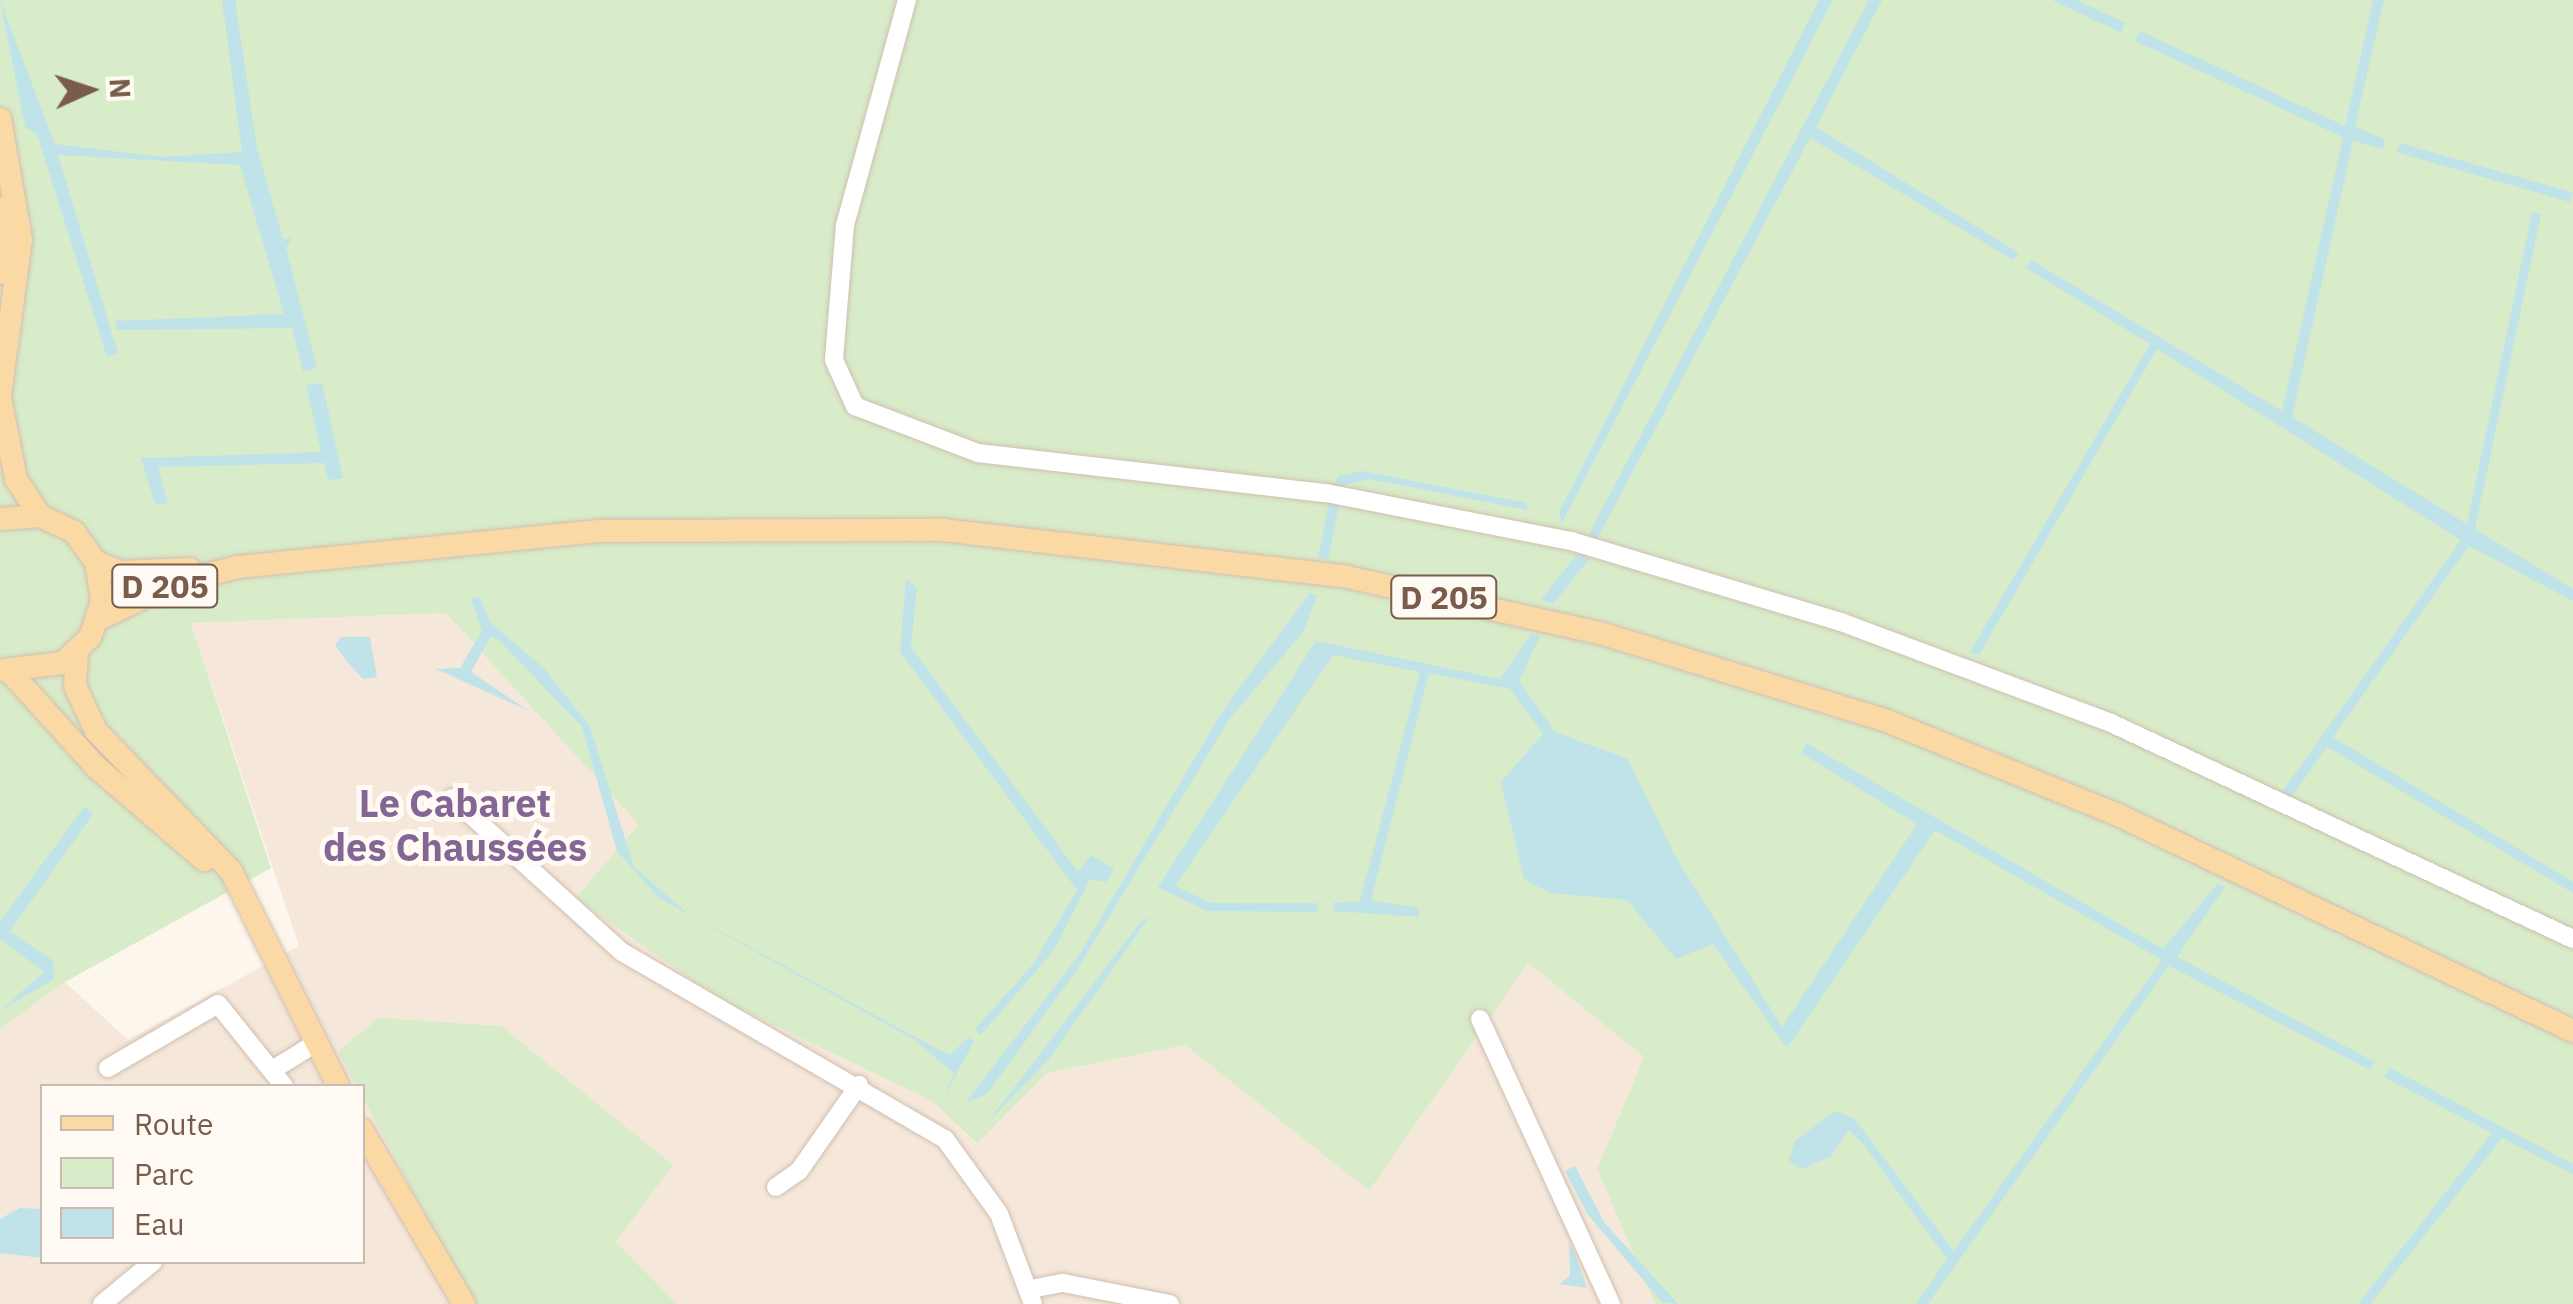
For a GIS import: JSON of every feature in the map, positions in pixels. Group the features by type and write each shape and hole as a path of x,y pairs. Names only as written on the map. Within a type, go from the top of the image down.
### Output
{"main road":[{"path":"0,120 8,208 0,273"},
{"path":"0,120 20,239 0,396 16,478 40,516"},
{"path":"0,518 40,516 74,532 96,562 98,620 77,652 46,670 5,670"},
{"name":"D 205","path":"96,562 137,573 238,567 601,531 893,528 1179,552 1366,581 1600,633 1882,719 2118,814 2573,1031"},
{"name":"D 205","path":"98,620 175,582 238,567"},
{"path":"77,652 76,686 96,732 176,825"},
{"path":"5,670 238,885 337,1084"},
{"path":"365,1135 464,1304"}],"street":[{"path":"907,0 845,225 834,360 855,406 926,439 1326,493 1571,541 1738,590 2111,723 2573,939"},
{"path":"452,798 622,952 912,1112 972,1168 1032,1296 1064,1284 1170,1304"},
{"path":"108,1068 218,1004 283,1084"},
{"path":"1480,1019 1611,1304"},
{"path":"274,1069 316,1042"},
{"path":"776,1187 799,1172 859,1085"},
{"path":"102,1304 152,1264"}],"shaded area":[{"path":"446,613 640,825 576,897 719,999 932,1101 976,1144 1047,1073 1185,1045 1369,1191 1528,963 1644,1057 1597,1169 1655,1304 677,1304 616,1242 672,1166 338,1051 357,1084 40,1084 40,1264 365,1264 365,1099 473,1304 0,1304 0,1029 65,982 128,1040 299,946 191,623"}],"green space":[{"path":"0,0 2573,0 2573,1304 1655,1304 1597,1169 1644,1057 1528,963 1369,1191 1185,1045 1047,1073 977,1144 932,1101 719,999 575,898 639,825 446,613 191,623 271,868 65,982 0,1029"},
{"path":"379,1018 501,1026 673,1165 616,1242 677,1304 473,1304 365,1102 365,1084 356,1084 338,1051"}],"water":[{"path":"0,0 55,144 162,157 242,152 222,0 235,0 257,148 283,239 292,238 286,248 317,368 303,371 292,328 117,330 115,321 284,314 240,165 58,155 118,353 107,357 37,134 25,127"},
{"path":"1819,0 1833,0 1562,523 1559,512"},
{"path":"1869,0 1882,0 1816,127 2019,253 2013,260 1810,138 1597,539 1588,536"},
{"path":"2052,0 2077,0 2125,23 2121,33"},
{"path":"2373,0 2384,0 2355,127 2385,139 2383,149 2353,141 2292,417 2467,524 2532,212 2541,214 2475,529 2573,589 2573,601 2469,546 2333,737 2573,882 2573,893 2327,747 2291,797 2282,792 2461,540 2157,349 1979,655 1970,652 2150,344 2026,268 2031,260 2282,411 2343,137 2135,41 2140,31 2345,126"},
{"path":"2400,143 2573,193 2570,202 2397,153"},
{"path":"322,383 343,478 328,480 324,463 158,467 168,503 155,505 141,458 321,452 306,385"},
{"path":"1362,471 1527,503 1527,510 1369,479 1333,488 1338,476"},
{"path":"1329,502 1339,504 1328,559 1318,557"},
{"path":"1578,553 1590,558 1553,604 1541,600"},
{"path":"906,579 917,588 911,647 1078,872 1091,855 1114,869 1106,882 1090,879 1054,950 981,1035 975,1029 1034,963 1077,890 900,652"},
{"path":"1310,592 1317,596 1303,632 1229,720 1076,971 987,1094 966,1102 1079,955 1220,715"},
{"path":"480,597 490,622 545,669 590,727 634,867 687,913 939,1050 951,1054 969,1037 974,1041 945,1096 954,1073 913,1039 659,898 617,851 582,727 500,641 491,636 471,672 529,711 436,669 460,668 482,631 471,598"},
{"path":"1531,634 1540,636 1519,681 1555,732 1628,759 1675,856 1782,1027 1917,824 1801,753 1806,743 2163,949 2218,883 2225,887 2177,957 2375,1062 2370,1070 2169,966 1928,1304 1916,1304 1947,1259 1863,1144 1849,1130 1831,1156 1802,1169 1789,1161 1795,1141 1835,1111 1855,1119 1954,1251 2162,960 1935,830 1787,1048 1713,944 1676,959 1627,900 1550,893 1524,879 1501,782 1543,734 1510,689 1429,673 1371,900 1419,908 1419,917 1333,911 1333,903 1360,901 1420,672 1333,655 1175,886 1211,903 1317,903 1318,912 1207,911 1158,887 1316,641 1500,679"},
{"path":"341,637 370,637 377,677 363,679 344,658 335,645"},
{"path":"85,806 93,814 10,931 53,961 54,979 0,1011 44,972 0,939 0,921"},
{"path":"1150,916 1050,1058 987,1123 1140,923"},
{"path":"2390,1068 2573,1164 2573,1174 2502,1138 2370,1304 2358,1304 2492,1133 2384,1077"},
{"path":"1575,1166 1604,1222 1678,1304 1662,1302 1588,1215 1565,1171"},
{"path":"20,1208 40,1209 40,1258 0,1253 0,1219"},
{"path":"1569,1243 1587,1288 1560,1284 1570,1275"}],"district":[{"name":"Le Cabaret des Chaussées","path":"455,824"}]}
